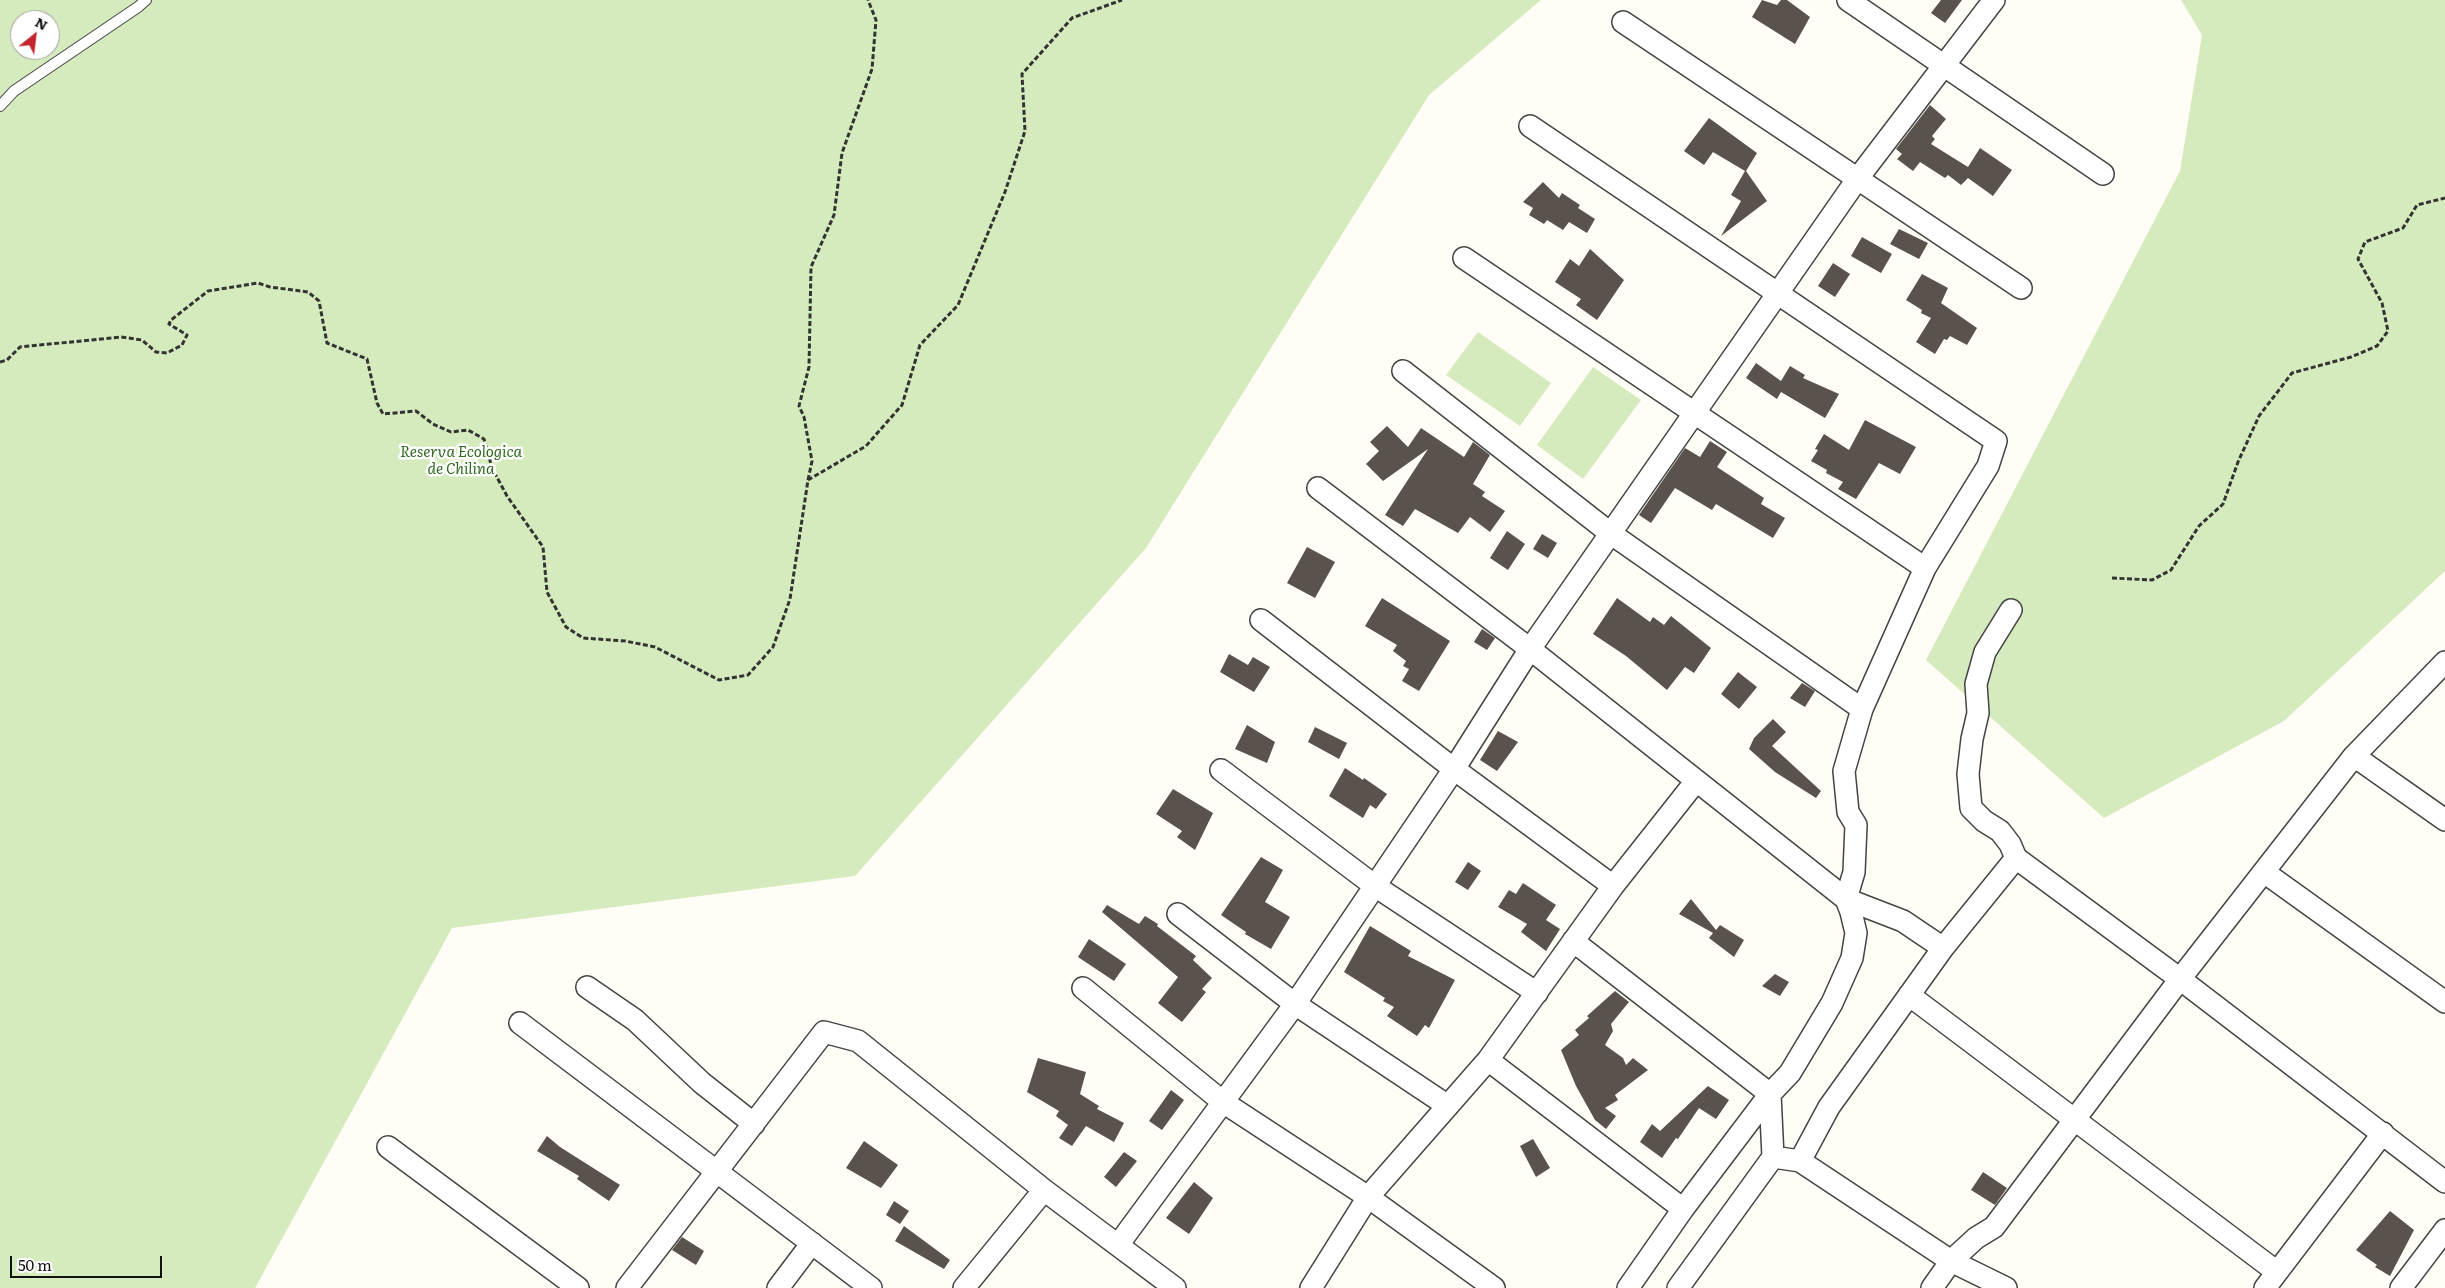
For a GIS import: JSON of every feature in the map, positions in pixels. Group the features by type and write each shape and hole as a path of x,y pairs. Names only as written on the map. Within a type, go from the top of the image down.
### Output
{"street":[{"path":"1848,0 2103,174"},
{"path":"1118,1245 1295,1004 1454,769 1530,649 1858,178 1994,0"},
{"path":"1623,22 2021,288"},
{"path":"1530,126 1996,441 1988,466 1925,568 1862,709 1844,771 1848,812 1856,824 1854,872 1846,899 1856,933 1852,958 1832,1002 1790,1074 1770,1094 1683,1209 1628,1288"},
{"path":"1464,258 1693,414 1925,568"},
{"path":"1403,371 1610,533 1862,709"},
{"path":"1318,488 1530,649 1846,899 1903,922 1943,948"},
{"path":"2011,610 1985,652 1976,684 1978,713 1972,739 1968,774 1971,808 1984,821 2000,831 2010,844 2016,858 2180,979 2445,1182"},
{"path":"1261,620 1454,769 1613,886"},
{"path":"1932,1288 1951,1261 1976,1238 1994,1227 2180,979 2354,756 2445,662"},
{"path":"2354,756 2445,820"},
{"path":"1221,770 1375,886 1537,992"},
{"path":"1311,1288 1368,1197 1488,1060 1613,886 1696,780"},
{"path":"1800,1161 1829,1107 1943,948 2016,858"},
{"path":"2264,872 2445,1002"},
{"path":"1178,914 1295,1004 1448,1106"},
{"path":"1574,940 1770,1094 1773,1157 1679,1288"},
{"path":"587,987 635,1020 702,1083 754,1124"},
{"path":"1083,988 1223,1102 1368,1197 1494,1288"},
{"path":"1909,995 2074,1119 2271,1280 2383,1133"},
{"path":"520,1023 871,1288"},
{"path":"627,1288 824,1032 858,1041 1044,1190 1175,1288"},
{"path":"1488,1060 1683,1209"},
{"path":"388,1148 578,1288"},
{"path":"1773,1157 1800,1161 1951,1261 2006,1288"},
{"path":"964,1288 1044,1190"},
{"path":"2401,1288 2445,1230"},
{"path":"778,1288 812,1243"}],"lane":[{"path":"0,106 14,91 146,0"}],"path":[{"path":"0,362 7,360 20,347 121,337 142,340 156,352 167,353 182,345 187,335 169,324 171,320 208,291 258,283 270,287 308,292 319,302 327,343 367,359 377,403 383,414 416,411 433,424 450,432 468,430 484,439 492,468 507,496 543,547 547,592 566,627 583,638 625,641 655,647 719,680 748,675 773,647 790,599 812,461 804,417 799,406 809,367 811,334 810,267 834,215 842,153 872,69 876,20 868,0"},
{"path":"808,480 866,446 902,405 920,345 958,305 1005,192 1025,131 1022,74 1072,18 1122,0"},
{"path":"2112,578 2152,580 2171,570 2199,526 2222,504 2259,416 2292,373 2350,357 2377,346 2388,331 2382,303 2358,259 2366,242 2403,228 2416,205 2445,198"}],"green space":[{"name":"Reserva Ecologica de Chilina","path":"0,0 1541,0 1429,95 1146,548 855,876 452,928 255,1288 0,1288"},
{"path":"2181,0 2445,0 2445,571 2284,721 2104,818 1926,660 2180,171 2202,35"},
{"path":"1478,332 1551,383 1520,426 1446,375"},
{"path":"1593,367 1641,400 1583,479 1537,445"}],"building":[{"path":"1762,0 1777,5 1781,0 1787,0 1810,17 1795,44 1752,17"},
{"path":"1941,0 1962,0 1945,23 1931,13"},
{"path":"1930,105 1946,119 1932,136 1935,139 1931,144 1968,167 1980,148 2012,170 1993,196 1968,178 1961,185 1948,175 1945,178 1920,162 1913,171 1897,159 1902,154 1896,149"},
{"path":"1709,118 1757,153 1746,171 1767,201 1721,236 1741,201 1731,195 1745,171 1713,152 1704,165 1684,151"},
{"path":"1543,182 1559,198 1562,193 1580,205 1578,208 1595,219 1587,233 1569,222 1563,230 1547,220 1544,224 1529,215 1533,208 1523,202"},
{"path":"1899,229 1928,243 1919,259 1890,244"},
{"path":"1862,237 1892,254 1881,273 1851,256"},
{"path":"1590,249 1624,280 1597,320 1576,305 1581,299 1555,282 1570,259 1579,266"},
{"path":"1833,263 1850,274 1835,297 1818,286"},
{"path":"1922,274 1948,288 1941,303 1977,328 1967,345 1950,336 1947,340 1944,339 1935,354 1916,342 1931,318 1921,313 1922,310 1906,300"},
{"path":"1756,363 1781,381 1790,366 1805,375 1803,378 1839,394 1825,418 1781,392 1777,399 1746,378"},
{"path":"1865,420 1916,447 1900,474 1879,463 1856,499 1838,489 1843,482 1826,473 1827,470 1811,461 1818,450 1815,449 1824,434 1849,450"},
{"path":"1387,426 1408,447 1421,428 1464,457 1473,442 1490,455 1473,484 1485,492 1482,496 1505,511 1490,532 1470,517 1458,533 1415,509 1403,526 1385,515 1428,449 1383,481 1366,464 1379,451 1370,442"},
{"path":"1710,441 1727,452 1717,467 1764,498 1761,504 1785,518 1773,538 1716,504 1712,510 1675,488 1651,523 1639,515 1685,448 1700,457"},
{"path":"1507,531 1525,544 1508,570 1490,558"},
{"path":"1542,534 1557,543 1548,558 1533,549"},
{"path":"1307,547 1335,562 1315,598 1287,583"},
{"path":"1382,598 1450,641 1419,691 1402,681 1409,669 1403,666 1406,661 1393,651 1397,645 1365,626"},
{"path":"1617,598 1650,622 1653,617 1664,625 1671,616 1711,648 1694,673 1685,667 1667,690 1626,656 1593,634"},
{"path":"1482,629 1495,638 1487,650 1474,642"},
{"path":"1229,654 1248,665 1253,657 1270,667 1254,692 1220,672"},
{"path":"1738,672 1757,687 1739,709 1721,694"},
{"path":"1802,683 1815,691 1805,707 1790,698"},
{"path":"1773,719 1786,732 1772,746 1821,791 1816,798 1775,772 1749,749 1754,738"},
{"path":"1247,725 1275,742 1267,763 1235,749"},
{"path":"1315,727 1347,743 1339,759 1308,742"},
{"path":"1498,731 1518,742 1497,771 1480,760"},
{"path":"1345,768 1387,794 1376,809 1370,805 1363,818 1329,796"},
{"path":"1173,789 1213,813 1195,850 1177,837 1182,831 1156,814"},
{"path":"1261,857 1283,870 1265,902 1290,917 1271,949 1245,934 1246,932 1221,915"},
{"path":"1468,862 1481,871 1468,890 1455,882"},
{"path":"1523,883 1556,905 1546,920 1560,929 1546,951 1521,932 1527,924 1498,907 1509,890 1516,894"},
{"path":"1691,899 1716,930 1720,925 1744,940 1734,957 1709,938 1713,933 1679,914"},
{"path":"1107,905 1139,924 1145,916 1158,924 1157,926 1196,956 1193,960 1212,978 1202,989 1206,992 1182,1022 1158,1003 1178,977 1102,912"},
{"path":"1370,926 1411,951 1408,956 1455,980 1429,1028 1425,1025 1417,1036 1387,1016 1394,1007 1383,1001 1385,998 1344,972"},
{"path":"1089,939 1126,964 1114,981 1078,957"},
{"path":"1775,974 1789,982 1780,996 1762,986"},
{"path":"1615,991 1629,1002 1611,1024 1613,1031 1605,1045 1623,1058 1626,1065 1633,1058 1648,1070 1615,1095 1618,1100 1605,1108 1616,1116 1606,1129 1595,1120 1576,1086 1561,1050 1579,1035 1575,1030 1589,1018 1587,1016"},
{"path":"1038,1058 1086,1072 1080,1094 1099,1106 1097,1109 1124,1123 1114,1142 1086,1126 1072,1146 1059,1138 1068,1125 1056,1116 1059,1111 1027,1092"},
{"path":"1708,1086 1729,1100 1716,1119 1699,1108 1678,1139 1676,1138 1662,1158 1640,1142 1652,1124 1660,1131"},
{"path":"1171,1090 1184,1100 1162,1130 1149,1121"},
{"path":"547,1136 560,1147 620,1185 609,1201 577,1179 579,1176 537,1151"},
{"path":"1533,1139 1550,1168 1536,1177 1520,1146"},
{"path":"864,1141 898,1165 881,1188 846,1168"},
{"path":"1124,1152 1137,1161 1116,1187 1104,1177"},
{"path":"1983,1172 2007,1188 1995,1205 1971,1190"},
{"path":"1194,1182 1213,1198 1189,1234 1166,1218"},
{"path":"894,1201 909,1211 900,1224 886,1215"},
{"path":"2390,1211 2414,1230 2390,1276 2375,1267 2377,1265 2356,1250"},
{"path":"904,1226 950,1260 944,1269 895,1241"},
{"path":"682,1237 704,1251 696,1265 672,1250"}]}
